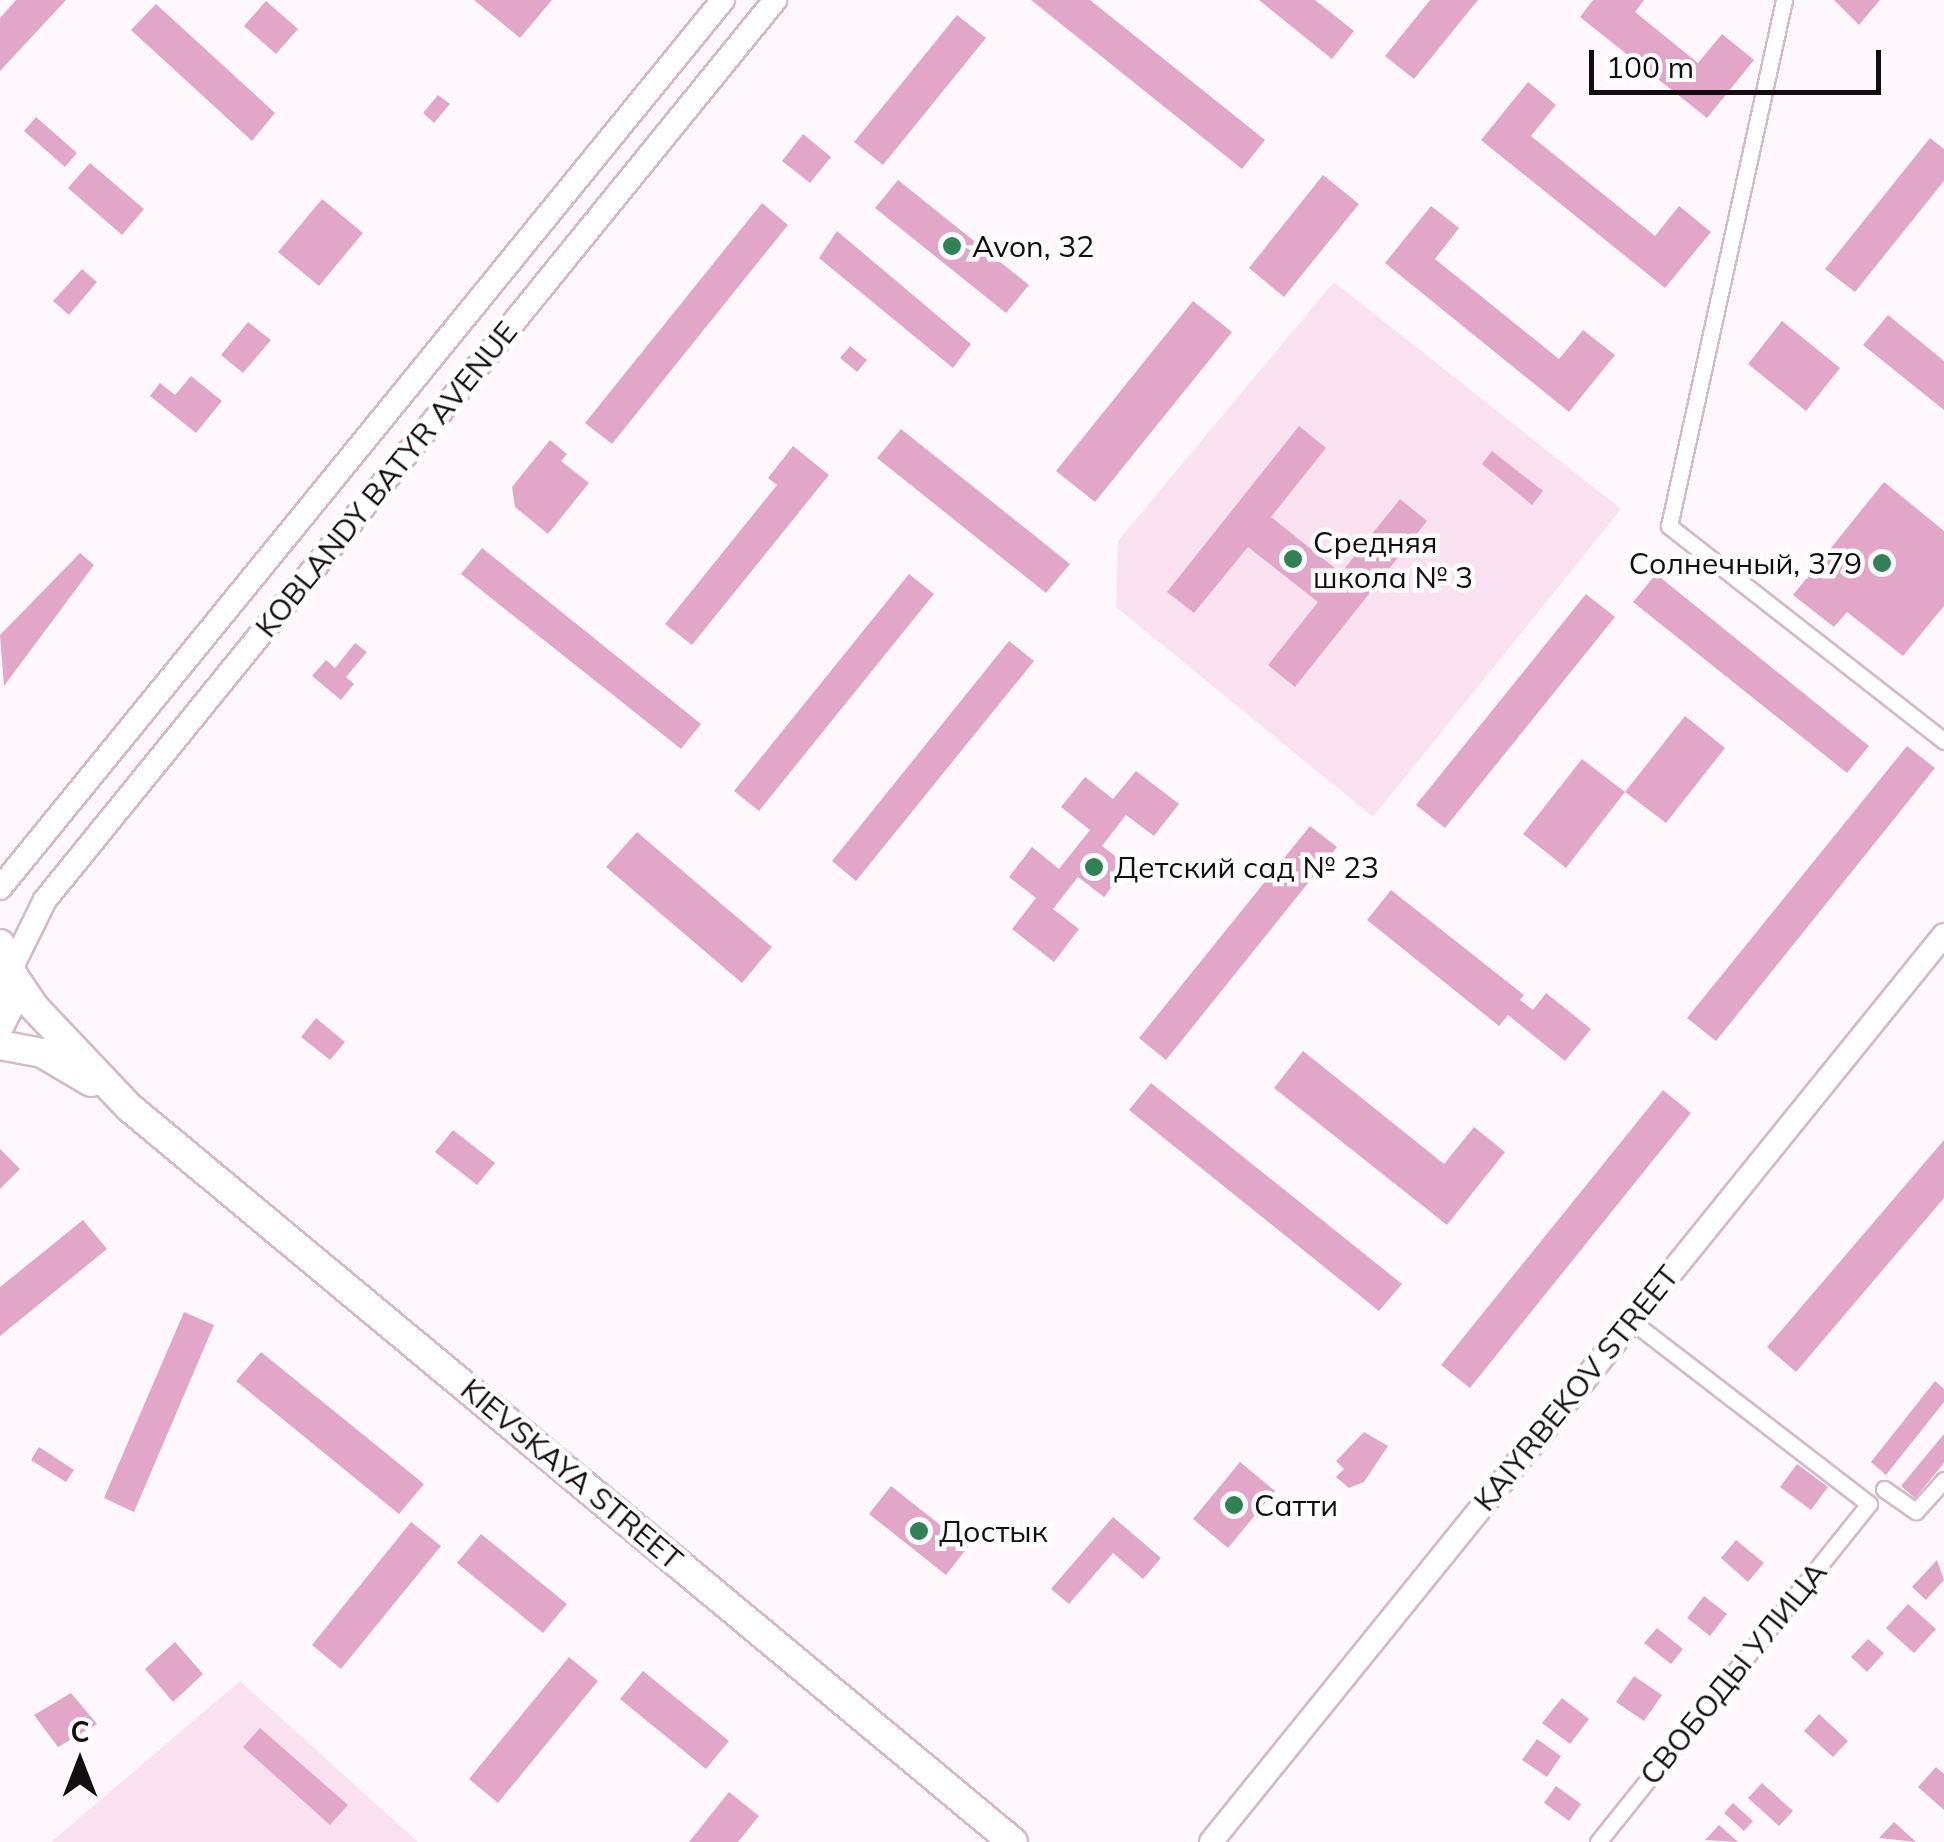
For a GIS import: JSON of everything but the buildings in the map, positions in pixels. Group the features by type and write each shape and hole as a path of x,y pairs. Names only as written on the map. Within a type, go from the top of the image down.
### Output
{"highway":[{"path":"0,1024 13,999 9,963"},
{"path":"9,963 34,1007 130,1108"},
{"path":"0,1046 42,1054 130,1108"},
{"name":"KIEVSKAYA STREET","path":"130,1108 1013,1842"}],"street":[{"name":"KOBLANDY BATYR AVENUE","path":"0,888 724,0"},
{"name":"KOBLANDY BATYR AVENUE","path":"9,963 44,900 775,0"},
{"path":"1784,0 1669,526 1944,741"},
{"name":"KAIYRBEKOV STREET","path":"1211,1842 1629,1320 1944,935"},
{"name":"СВОБОДЫ УЛИЦА","path":"1598,1842 1868,1504 1629,1320"},
{"path":"1884,1489 1916,1511 1944,1480"}],"shaded area":[{"path":"1334,282 1621,509 1373,817 1116,607 1118,541"},
{"path":"240,1681 418,1842 51,1842"}],"place":[{"name":"Avon, 32","path":"952,246"},
{"name":"Средняя школа № 3","path":"1293,559"},
{"name":"Солнечный, 379","path":"1882,563"},
{"name":"Детский сад № 23","path":"1094,867"},
{"name":"Сатти","path":"1234,1505"},
{"name":"Достык","path":"919,1531"}]}
